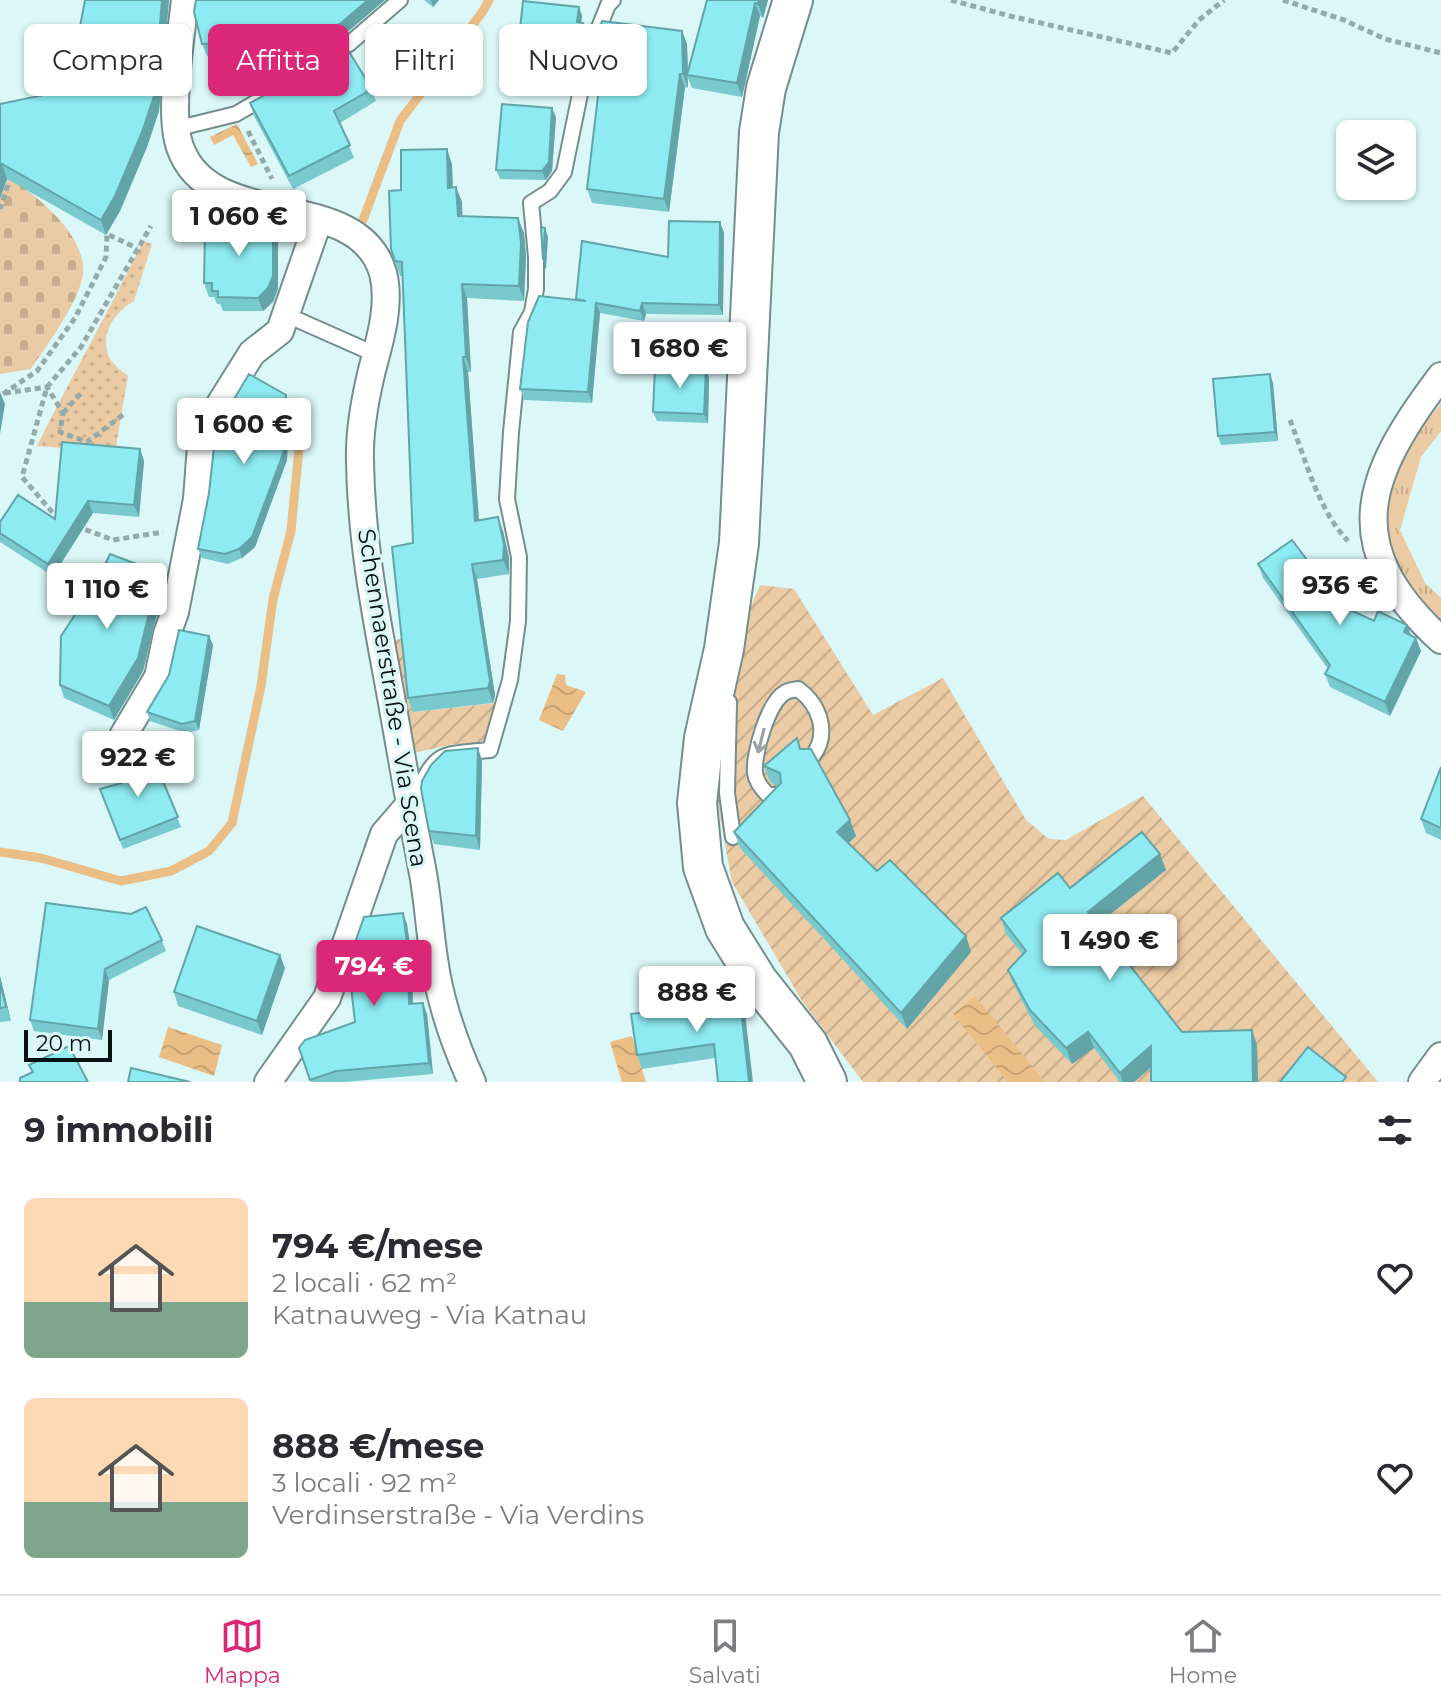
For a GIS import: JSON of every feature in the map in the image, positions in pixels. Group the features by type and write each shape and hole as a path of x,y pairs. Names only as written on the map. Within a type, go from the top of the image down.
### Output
{"street":[{"path":"175,129 185,0"},
{"path":"793,0 766,88 759,132 739,543 724,649 704,738 697,803 703,867 725,928 758,981 808,1044 827,1082"},
{"name":"Schennaerstraße - Via Scena","path":"175,129 180,149 193,169 215,190 249,202 319,219 345,230 371,250 383,273 385,303 360,457 368,573 425,884 437,978 458,1051 472,1082"},
{"path":"123,736 158,677 175,612 197,499 202,433 252,353 282,324 319,219"},
{"path":"1441,376 1406,424 1385,462 1372,505 1375,548 1384,567 1398,594 1441,640"},
{"path":"268,1082 327,998 384,834 409,805"},
{"path":"1422,1082 1441,1056"}],"lane":[{"path":"175,129 236,114 317,68 400,0"},
{"path":"409,805 435,759 450,753 490,750 510,680 518,621 519,557 507,499 521,332 532,312 536,289 531,203 550,191 564,172 588,55 608,5 613,0"},
{"path":"282,324 298,320 377,355"},
{"path":"778,795 768,795 760,788 755,775 766,722 773,705 785,692 798,689 812,699 819,715 822,730 818,748 812,757"},
{"path":"729,702 727,793 733,837"}],"path":[{"path":"951,0 1172,53 1199,20 1224,0"},
{"path":"1283,0 1344,20 1385,39 1441,53"},
{"path":"244,123 265,164"},
{"path":"0,179 8,185 0,209"},
{"path":"151,226 81,347 47,387 22,477 59,520 113,540 192,527"},
{"path":"1,393 37,371 75,318 106,257 107,234 137,248"},
{"path":"1,393 47,387"},
{"path":"47,387 63,413"},
{"path":"83,391 63,413 60,432 87,442 124,414"},
{"path":"1290,420 1325,509 1338,531 1357,551 1384,567"}],"green space":[{"path":"0,170 38,199 62,223 79,250 83,277 72,304 31,369 0,374"},
{"path":"143,241 152,244 134,301 115,317 106,340 110,360 128,376 115,452 37,446 117,292"},
{"path":"1441,403 1441,431 1421,457 1400,530 1425,583 1441,598 1441,623 1414,596 1392,562 1384,513 1386,496 1401,455"},
{"path":"760,585 794,589 873,715 943,678 1026,820 1049,839 1066,840 1143,796 1378,1082 863,1082 802,1001 732,882 717,800 719,721 739,634"},
{"path":"405,638 414,712 496,703 486,744 454,744 414,753 395,640"}],"water":[{"path":"237,124 258,164 251,167 233,135 214,145 210,137"},
{"path":"557,674 565,675 566,685 586,692 563,731 539,720"},
{"path":"975,996 1045,1082 1008,1082 953,1014"},
{"path":"168,1027 222,1045 214,1076 159,1057"},
{"path":"632,1036 646,1082 622,1082 610,1042"}],"building":[{"path":"85,0 162,0 160,24 80,24"},
{"path":"196,0 368,0 339,24 208,24 208,44 202,44 194,12"},
{"path":"707,0 759,0 758,4 755,3 737,83 687,75"},
{"path":"523,1 579,7 577,22 583,23 583,24 521,24"},
{"path":"647,27 682,31 683,74 680,74 664,199 587,189 598,96 647,96"},
{"path":"349,52 365,78 365,93 334,111 350,145 289,176 250,103 263,96 349,96"},
{"path":"39,96 154,96 115,196 101,220 2,164 0,168 0,104"},
{"path":"502,104 552,108 549,162 542,171 496,170"},
{"path":"447,149 448,188 456,187 458,216 518,218 521,243 519,286 462,284 466,357 463,357 475,521 498,517 504,544 503,560 472,564 490,681 488,688 408,698 392,547 413,543 402,262 395,261 391,249 389,191 401,190 401,150"},
{"path":"273,221 273,276 268,288 258,298 218,297 218,291 212,291 212,283 204,283 205,234 209,223"},
{"path":"669,221 720,222 719,305 642,303 640,311 596,303 588,392 520,389 528,322 539,296 586,301 576,299 582,241 668,257"},
{"path":"541,227 545,228 543,260"},
{"path":"655,367 706,369 704,414 653,412"},
{"path":"249,374 286,395 284,451 252,537 239,549 225,554 198,549 209,493 216,429"},
{"path":"1270,374 1275,432 1218,436 1213,379"},
{"path":"62,442 140,449 134,505 88,501 48,564 0,533 0,522 18,495 55,519"},
{"path":"1292,540 1342,606 1374,621 1378,611 1407,625 1404,632 1416,638 1385,702 1325,674 1330,665 1258,564"},
{"path":"110,554 155,571 151,605 138,658 109,706 60,685 61,636 96,583"},
{"path":"179,630 209,636 195,721 182,724 147,712 169,675"},
{"path":"797,738 800,749 811,749 850,820 837,832 877,871 890,860 966,936 901,1013 734,832 781,783 780,773 764,766"},
{"path":"478,748 476,836 429,831 421,789 431,765 445,751"},
{"path":"144,754 149,768 157,767 178,817 120,840 100,789 122,783 120,761"},
{"path":"1441,767 1441,828 1421,819"},
{"path":"1142,832 1160,854 1088,912 1182,1032 1252,1030 1253,1082 1151,1082 1151,1046 1120,1073 1088,1032 1066,1048 1030,1010 1008,970 1026,951 1001,918 1058,873 1070,888"},
{"path":"46,903 131,914 146,907 162,940 105,969 98,1029 30,1020"},
{"path":"403,913 408,949 409,1004 423,1003 429,1063 336,1071 310,1080 299,1048 305,1040 355,1022 350,977 343,977 364,917"},
{"path":"197,926 280,955 257,1021 174,992"},
{"path":"0,983 6,1007 0,1008"},
{"path":"740,999 749,1082 718,1082 714,1044 637,1055 631,1014"},
{"path":"69,1046 88,1082 20,1082 20,1078 33,1072 29,1065"},
{"path":"1308,1047 1346,1077 1342,1082 1280,1082"},
{"path":"131,1068 190,1082 128,1082"}],"waterway":[{"path":"363,220 400,121 489,0"},
{"path":"0,852 41,858 121,881 171,871 209,851 232,823 261,686 273,599 291,531 303,407"}]}
